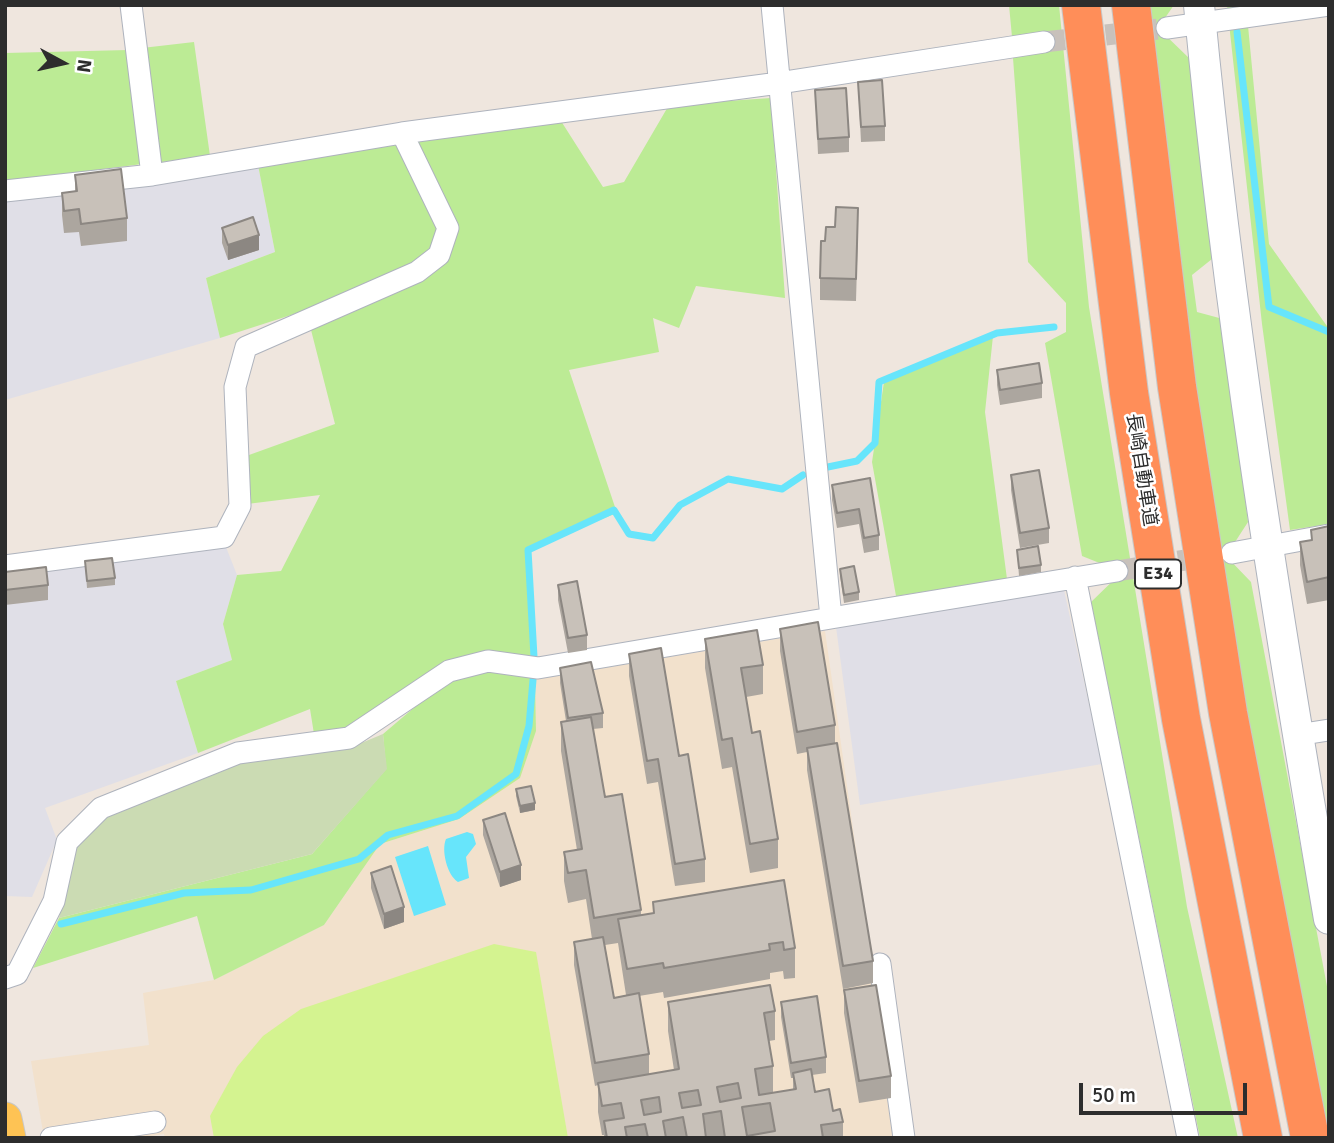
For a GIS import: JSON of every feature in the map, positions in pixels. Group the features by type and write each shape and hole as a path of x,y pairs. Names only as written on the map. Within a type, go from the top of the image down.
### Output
{"highway":[{"name":"長崎自動車道","path":"1081,5 1129,393 1181,719 1263,1138"},
{"name":"E34","path":"1132,5 1177,387 1227,713 1310,1138"}],"main road":[{"path":"5,1119 9,1138"}],"street":[{"path":"131,5 152,175"},
{"path":"772,5 831,618"},
{"path":"1167,28 1200,14 1329,5"},
{"path":"1200,14 1228,284 1266,546 1329,919"},
{"path":"5,191 152,175 402,133 779,83 1044,42"},
{"path":"5,566 224,537 240,506 235,387 246,347 417,272 439,255 447,228 402,133"},
{"path":"1232,552 1329,535"},
{"path":"5,978 17,974 54,901 67,842 101,808 238,753 349,738 449,671 488,662 538,668 1116,571"},
{"path":"1076,577 1188,1138"},
{"path":"1297,735 1329,730"},
{"path":"880,964 904,1138"},
{"path":"51,1138 155,1122"}],"shaded area":[{"path":"258,165 275,252 206,278 220,338 5,400 5,200"},
{"path":"224,542 237,575 223,624 232,660 176,681 198,753 45,808 57,840 32,897 5,896 5,573"},
{"path":"1064,590 1102,764 860,805 836,627"},
{"path":"825,631 897,1138 165,1138 164,1134 139,1138 44,1138 31,1061 149,1045 143,993 214,980 324,925 380,844 459,819 536,731 535,679"}],"green space":[{"path":"1009,5 1059,5 1089,307 1187,907 1238,1138 1200,1138 1091,602 1122,572 1082,556 1045,343 1066,332 1066,303 1028,262 1013,58 1054,43 1012,37"},
{"path":"1145,5 1174,5 1158,28 1191,60 1212,259 1192,275 1197,312 1223,319 1248,522 1226,556 1251,582 1329,997 1329,1138 1323,1138 1227,642"},
{"path":"1227,5 1246,5 1269,244 1329,329 1329,524 1290,530 1262,324"},
{"path":"194,42 210,156 154,163 142,48"},
{"path":"128,50 142,164 5,182 5,53"},
{"path":"771,98 785,298 696,286 679,328 653,318 659,352 569,370 617,513 527,549 531,657 489,656 343,729 314,734 310,709 198,753 176,681 232,660 223,624 237,575 281,571 320,495 247,504 249,455 335,424 310,326 427,271 220,338 206,278 275,252 258,165 561,121 603,187 624,182 669,105"},
{"path":"993,336 985,412 1007,579 896,596 872,462 884,382"},
{"path":"491,666 535,679 536,731 520,778 459,819 380,844 324,925 214,980 197,916 33,968 59,918 312,854 386,769 383,734 449,678"},
{"path":"383,734 387,769 312,854 59,918 74,845 111,813 242,760 359,744"},
{"path":"494,944 536,952 568,1138 214,1138 210,1116 237,1067 263,1036 301,1009"}],"water":[{"path":"467,832 473,834 476,844 466,857 469,878 458,882 448,868 445,844 446,839"},
{"path":"428,846 446,905 414,916 395,857"}],"building":[{"path":"882,80 885,126 861,127 858,82"},
{"path":"846,88 849,137 818,139 815,90"},
{"path":"121,169 127,218 81,224 79,209 64,211 62,193 77,191 75,175"},
{"path":"836,207 858,208 856,279 820,278 821,241 825,241 826,227 835,227"},
{"path":"253,217 259,235 228,245 222,228"},
{"path":"1039,363 1042,383 1000,390 997,370"},
{"path":"1039,470 1049,528 1020,533 1011,475"},
{"path":"870,478 879,535 864,538 859,509 837,513 832,485"},
{"path":"1329,526 1329,577 1307,582 1300,542 1312,540 1311,530"},
{"path":"1038,546 1041,565 1019,568 1017,550"},
{"path":"112,558 115,578 87,581 85,561"},
{"path":"854,566 859,592 844,595 840,569"},
{"path":"46,567 48,585 5,590 5,572"},
{"path":"577,581 587,635 568,638 558,585"},
{"path":"818,622 835,725 797,732 780,629"},
{"path":"757,630 763,665 741,668 752,733 760,731 778,839 750,844 732,738 722,740 705,639"},
{"path":"661,648 679,756 688,754 705,859 675,864 658,759 647,761 629,654"},
{"path":"591,662 603,713 568,718 560,668"},
{"path":"591,717 605,797 622,794 641,910 594,918 586,870 568,873 564,852 582,849 561,722"},
{"path":"837,743 873,961 843,966 807,748"},
{"path":"531,786 535,803 520,806 516,789"},
{"path":"505,813 521,865 500,872 483,820"},
{"path":"391,866 404,907 384,914 371,873"},
{"path":"784,880 795,948 784,950 783,942 769,944 770,950 664,968 663,963 627,969 618,919 654,913 653,902"},
{"path":"603,937 614,998 639,993 649,1054 595,1063 574,942"},
{"path":"770,985 775,1011 764,1013 773,1066 755,1069 759,1095 796,1089 793,1073 811,1069 815,1092 829,1089 833,1111 840,1109 843,1122 821,1125 823,1138 725,1138 721,1111 703,1114 706,1138 687,1138 683,1117 663,1121 666,1138 648,1138 645,1124 625,1127 627,1138 607,1138 604,1121 624,1118 621,1103 602,1106 598,1083 679,1069 668,1002","holes":["738,1083 741,1098 720,1102 717,1087","698,1090 701,1105 682,1108 679,1093","659,1097 661,1112 644,1115 641,1100","770,1103 775,1131 747,1136 742,1107"]},
{"path":"876,985 891,1076 859,1081 844,990"},
{"path":"817,996 826,1057 791,1063 781,1002"}],"waterway":[{"path":"1237,32 1269,307 1329,332"},
{"path":"823,468 857,461 875,443 879,382 997,333 1054,327"},
{"path":"534,657 528,550 614,510 629,534 653,538 680,505 728,479 782,489 803,475"},
{"path":"61,924 184,893 251,890 359,859 388,835 457,816 516,774 529,726 533,680"}],"tunnel":[{"path":"1044,42 1167,28"},
{"path":"1117,571 1211,556"}]}
